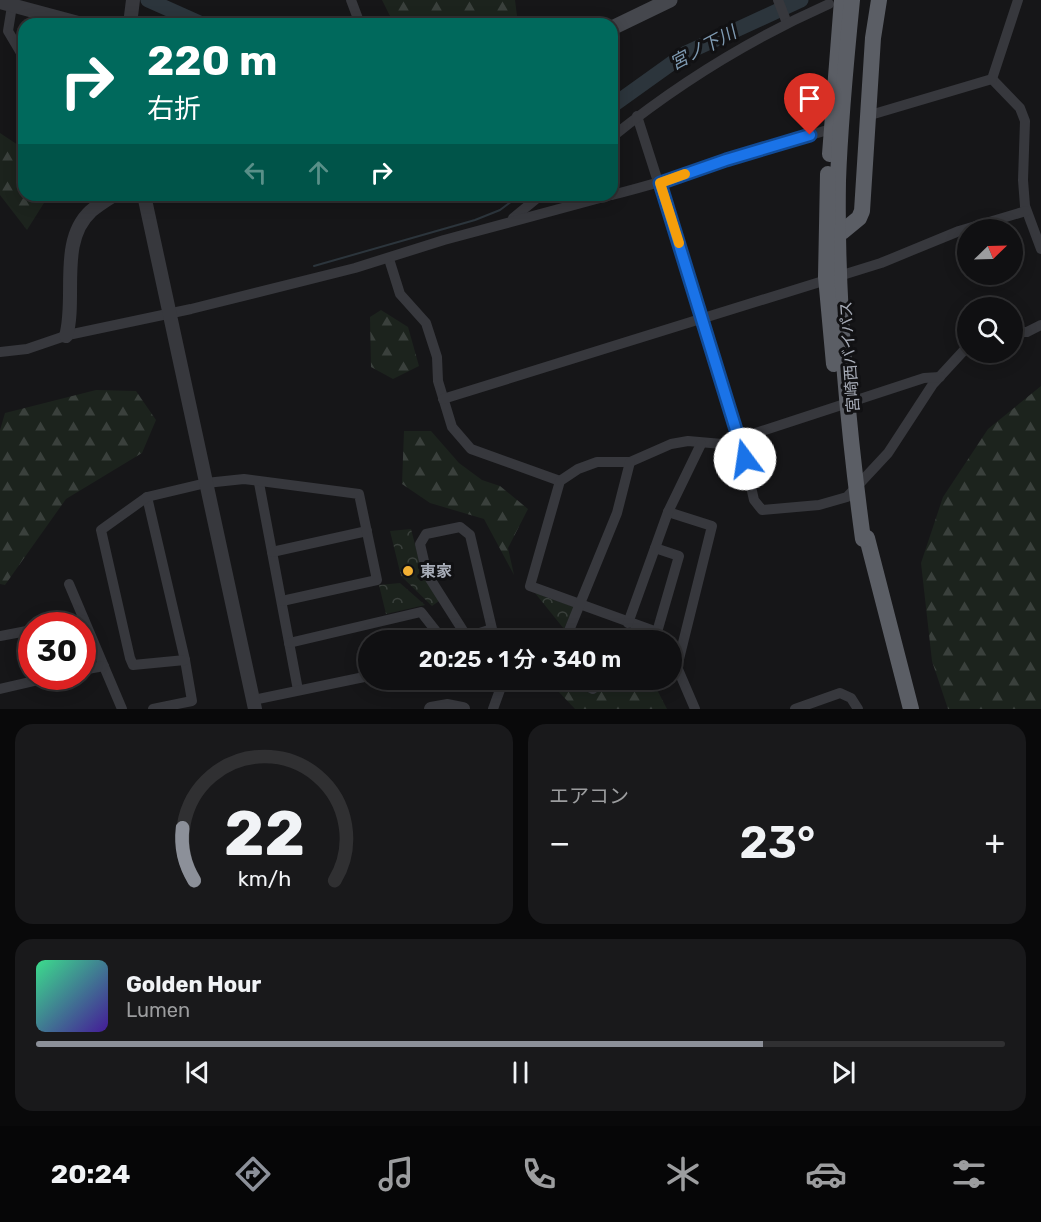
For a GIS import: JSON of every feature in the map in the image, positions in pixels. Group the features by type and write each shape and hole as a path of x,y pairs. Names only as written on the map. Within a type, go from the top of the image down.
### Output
{"highway":[{"name":"宮崎西バイパス","path":"852,0 844,75 838,234 846,393 856,491 901,709"},
{"name":"宮崎西バイパス","path":"858,0 849,76 842,232 847,346 865,538 911,709"},
{"path":"842,232 859,218 862,211 867,116 879,0"},
{"path":"835,2 826,277 836,384 856,491"}],"main road":[{"path":"618,25 670,0"}],"street":[{"path":"351,0 358,18"},
{"path":"778,0 786,19"},
{"path":"992,79 1018,0"},
{"path":"130,18 133,1"},
{"path":"618,132 713,63 786,19 835,2"},
{"path":"18,48 8,31 6,4 59,18"},
{"path":"867,116 992,79"},
{"path":"992,79 1020,108 1025,121 1023,180 1026,211 1041,249"},
{"path":"637,116 740,438 754,500 762,510 828,503 847,496 888,453 933,384 957,358"},
{"path":"618,193 660,183 726,160 831,129"},
{"path":"66,336 70,324 73,247 79,228 90,212 106,201"},
{"path":"145,201 254,704 298,690 358,678"},
{"path":"507,223 534,201"},
{"path":"0,352 27,349 66,336 171,313 389,259 444,240 589,201"},
{"path":"443,399 881,262 959,231 1026,211"},
{"path":"389,259 400,294 426,323 437,357 438,381 452,427 471,449 560,481"},
{"path":"1023,332 1028,332 1041,325"},
{"path":"655,548 679,556 657,632 530,586 560,481 578,469 597,462 630,462 671,444 688,441 701,444 722,444 924,378 940,377"},
{"path":"628,623 668,512 701,444"},
{"path":"569,630 617,513 630,462"},
{"path":"185,660 133,665 129,658 101,530 147,497 206,483 244,479 259,483 359,494 377,580 282,601"},
{"path":"259,483 298,690"},
{"path":"147,497 185,660 192,701 153,709"},
{"path":"668,512 712,526 677,667 695,709"},
{"path":"460,527 470,535 492,629 467,637 427,574 420,544 426,534 460,527"},
{"path":"272,552 367,531"},
{"path":"69,584 81,612"},
{"path":"289,643 421,612 435,630"},
{"path":"0,636 18,633"},
{"path":"96,648 123,709"},
{"path":"96,667 104,666"},
{"path":"0,689 18,685"},
{"path":"493,709 500,690"},
{"path":"795,709 840,693 846,694 858,709"},
{"path":"431,709 448,706 463,709"}],"green space":[{"path":"382,0 515,0 517,18 391,18"},
{"path":"0,133 18,145 18,201 45,201 27,230 0,195"},
{"path":"381,310 408,327 419,366 393,379 371,367 370,317"},
{"path":"1041,386 1041,709 948,709 932,661 921,563 943,497 988,429"},
{"path":"96,390 136,391 156,420 142,453 66,499 5,585 0,584 0,430 5,413"},
{"path":"404,431 431,431 459,463 482,480 500,486 528,509 508,548 514,575 484,519 430,503 402,484"},
{"path":"411,529 423,575 439,601 432,606 401,576 390,531"},
{"path":"400,583 425,605 386,614 379,585"},
{"path":"535,593 574,607 564,629"},
{"path":"557,690 657,690 667,709 575,709"}],"waterway":[{"name":"宮ノ下川","path":"148,0 188,18"},
{"name":"宮ノ下川","path":"618,102 686,53 801,0"},
{"path":"314,266 475,220 500,210 512,201"}],"slow traffic":[{"path":"679,243 660,183 685,174"}],"place":[{"name":"東家","path":"408,571"}],"route":[{"path":"745,459 660,183 810,135"}]}
